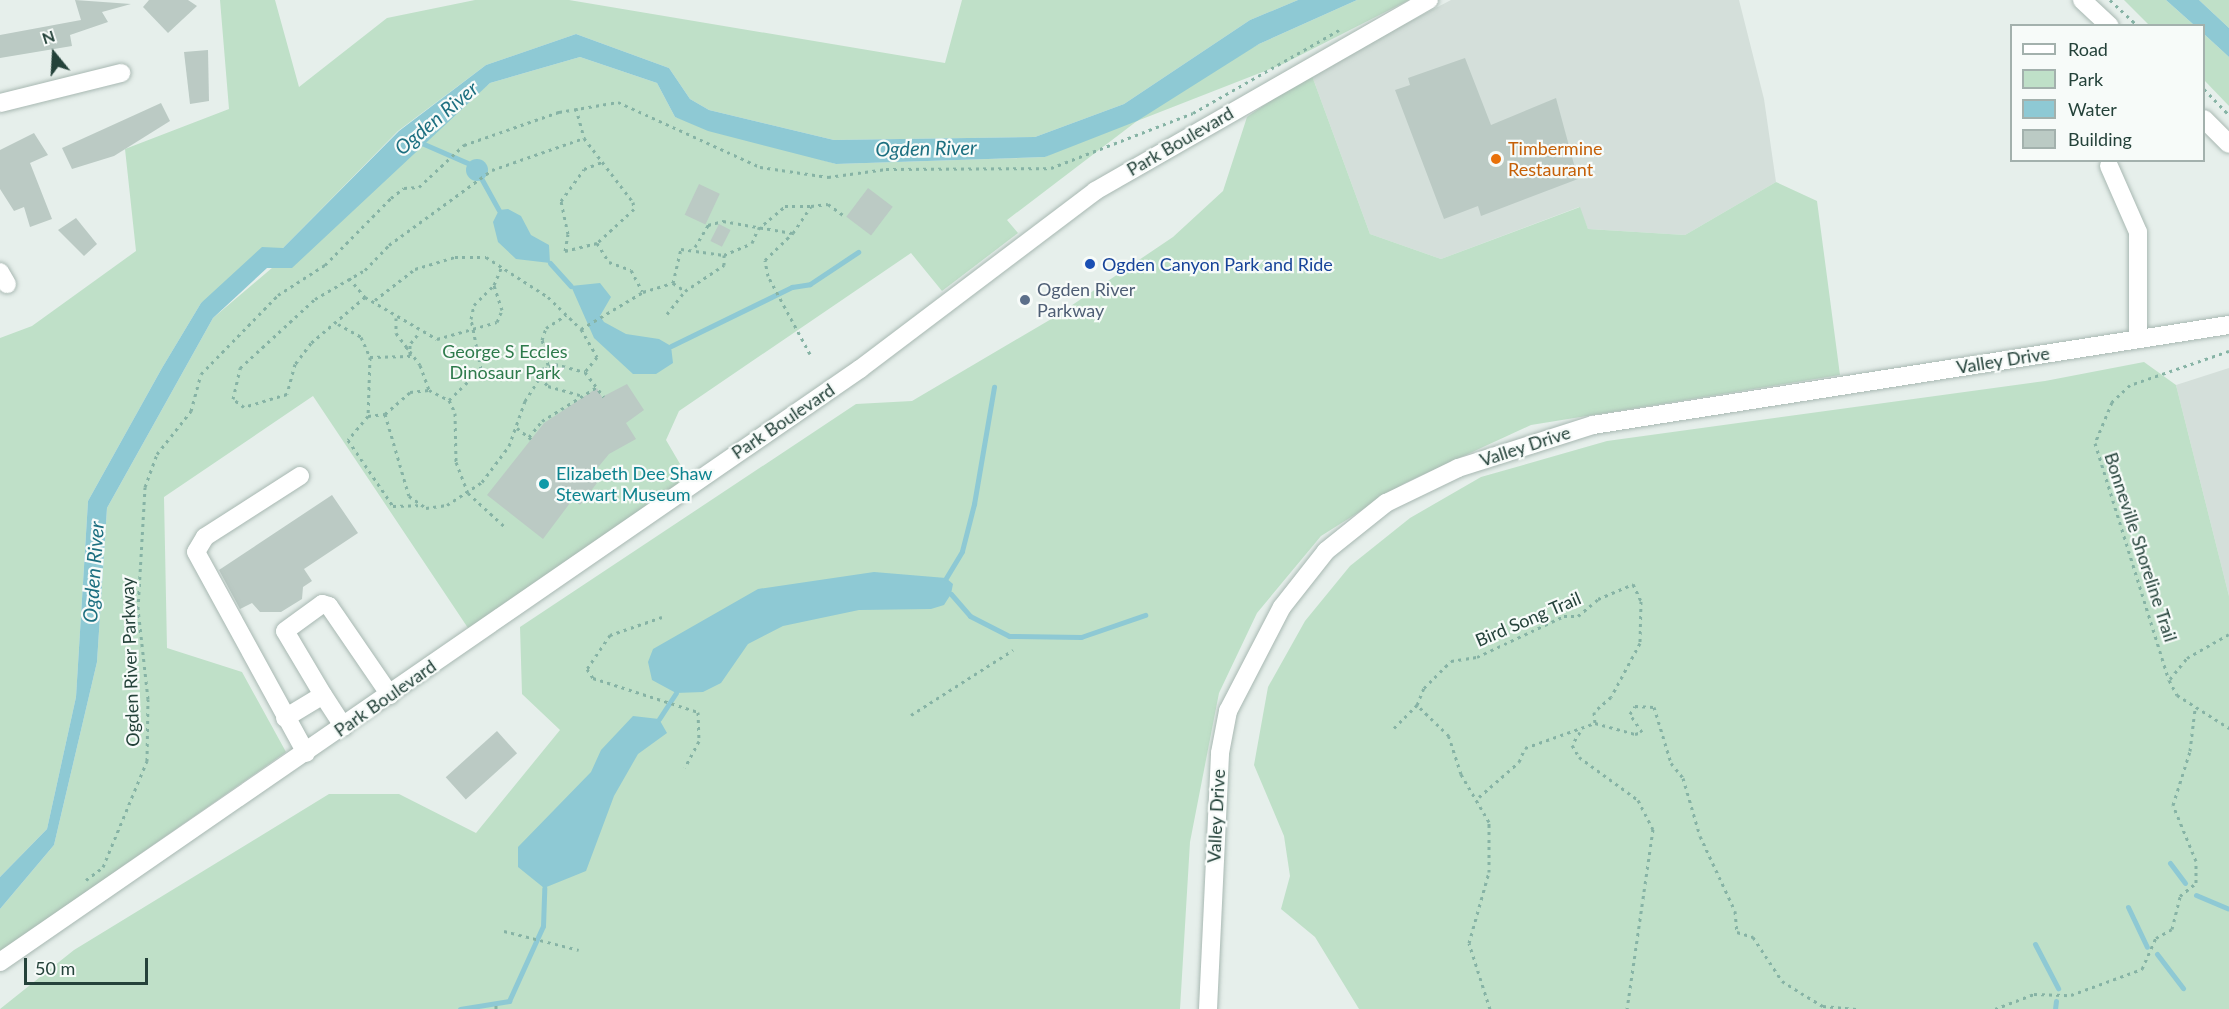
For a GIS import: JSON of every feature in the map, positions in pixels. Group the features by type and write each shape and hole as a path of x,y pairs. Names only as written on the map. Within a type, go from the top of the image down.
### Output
{"street":[{"name":"Park Boulevard","path":"0,962 344,727 931,319 1095,191 1429,0"},
{"path":"2082,0 2108,24"},
{"path":"0,103 121,73"},
{"path":"2205,120 2229,144"},
{"path":"2109,166 2138,232 2138,339"},
{"name":"Valley Drive","path":"1208,1009 1220,753 1228,711 1282,607 1326,551 1386,503 1458,468 1593,425 2229,325"},
{"path":"300,476 205,537 196,552 306,753"},
{"path":"344,727 285,631 322,604 329,606 390,695"},
{"path":"285,718 323,694"}],"path":[{"path":"2110,0 2136,24"},
{"name":"Ogden River Parkway","path":"75,888 103,867 147,761 148,699 138,609 145,487 157,454 191,411 201,374 278,295 325,265 391,198 404,188 419,187 448,164 464,145 485,134 576,108 629,104 760,167 828,177 886,169 1052,168 1193,113 1281,58 1343,28"},
{"path":"2205,90 2229,115"},
{"path":"576,108 584,138 602,162 634,209 597,243 565,251 568,234 560,208 573,179 602,162"},
{"path":"365,297 338,324 310,343 295,364 287,394 244,407 233,399 240,368 260,346 315,299 349,278 492,170 584,138"},
{"path":"673,283 681,249 695,248 724,255 752,243 758,229 785,206 828,204 846,217"},
{"path":"810,354 778,297 765,260 793,233 811,206"},
{"path":"695,248 708,225 738,221 758,229 793,233"},
{"path":"597,243 609,262 631,270 643,292"},
{"path":"667,314 685,291 724,265 724,255"},
{"path":"375,300 415,269 439,260 476,256 502,266 581,329 597,357 585,372"},
{"path":"481,369 473,330 474,305 494,285 502,266"},
{"path":"349,278 365,297 375,300 396,318 405,317 419,333 446,339 502,317 494,285"},
{"path":"581,329 607,317 643,292 673,283"},
{"path":"673,283 685,291"},
{"path":"338,324 361,337 370,357 368,416 348,440 393,506 418,505 436,508 468,493 503,455 548,365 542,340 546,328 566,315"},
{"path":"396,318 396,333 405,349 426,375 429,390"},
{"path":"405,349 419,333"},
{"path":"410,344 410,356"},
{"name":"Bonneville Shoreline Trail","path":"2229,351 2130,385 2112,402 2095,443 2169,680 2176,695 2195,709 2229,728"},
{"path":"370,357 410,356"},
{"path":"449,400 481,369 535,372 548,365 585,372 603,397"},
{"path":"535,372 540,378 582,396"},
{"path":"516,428 530,438 542,421 597,387"},
{"path":"368,416 385,414 410,392 429,390 449,400 455,413 456,462 468,493 504,526"},
{"path":"385,414 405,485 418,505"},
{"name":"Bird Song Trail","path":"1417,705 1424,688 1451,661 1477,657 1564,616 1578,616 1598,598 1633,584 1641,601 1640,643 1611,697 1594,712 1596,723"},
{"path":"662,617 610,635 587,669 593,678 698,712 699,741 685,767"},
{"path":"2169,680 2187,658 2229,634"},
{"path":"911,715 1013,650"},
{"path":"1394,728 1417,705 1449,736 1461,774 1479,797 1492,847 1469,943 1490,1009"},
{"path":"1479,797 1519,762 1525,748 1580,732 1596,723 1635,734 1642,732 1630,714 1635,706 1654,707 1671,763 1683,778 1700,836 1735,911 1737,932 1753,937 1782,981 1823,1006 1858,1009"},
{"path":"1995,1009 2034,994 2071,995 2142,969 2156,938 2172,929 2180,896 2196,883 2196,861 2172,805 2190,751 2195,709"},
{"path":"1580,732 1572,745 1579,757 1638,800 1653,828 1627,1009"},
{"path":"504,931 579,950"},
{"path":"496,1002 496,1009"}],"shaded area":[{"path":"1451,0 1739,0 1764,99 1776,182 1685,235 1588,229 1579,207 1441,259 1370,234 1311,73"},
{"path":"2229,368 2229,596 2176,385"}],"green space":[{"path":"220,0 275,0 299,87 387,18 475,0 569,0 945,63 962,0 1298,0 1250,20 1124,104 1035,137 834,140 709,110 690,99 669,68 576,34 486,65 398,131 283,248 201,303 162,368 88,501 76,697 47,829 0,877 0,338 32,326 136,251 125,149 229,109"},
{"name":"George S Eccles Dinosaur Park","path":"1357,0 1409,0 1283,64 1137,121 1007,220 1018,233 942,291 911,253 679,411 666,440 690,481 470,631 313,396 164,497 167,648 242,672 286,752 0,952 0,909 54,845 97,662 107,508 213,318 490,83 580,57 657,83 675,117 836,164 1045,157 1259,44"},
{"path":"2124,0 2166,0 2193,24 2148,24"},
{"path":"2199,0 2229,0 2229,28"},
{"path":"2205,35 2229,57 2229,106 2205,81"},
{"path":"1311,73 1370,234 1441,259 1580,207 1588,229 1685,235 1776,182 1817,201 1840,375 1531,425 1405,483 1321,536 1257,613 1219,693 1190,842 1180,1009 0,1009 74,950 329,794 399,794 476,833 560,730 522,694 520,627 856,404 912,401 1053,318 1173,237 1223,191 1247,117"},
{"path":"2144,362 2176,385 2229,596 2229,1009 1359,1009 1315,937 1281,909 1290,876 1284,836 1254,765 1268,687 1305,621 1350,566 1410,518 1481,477 1607,441 2045,381"}],"water":[{"name":"Ogden River","path":"1298,0 1357,0 1259,44 1137,121 1045,157 836,164 708,131 675,117 657,83 580,57 490,83 292,268 267,268 213,318 107,508 97,662 54,845 0,909 0,877 47,829 76,697 88,501 162,368 201,303 262,247 283,248 399,131 486,65 576,34 669,68 690,99 709,110 834,140 1035,137 1124,104 1250,20"},
{"path":"2166,0 2199,0 2229,28 2229,57 2205,35 2205,24 2193,24"},
{"path":"477,159 487,166 488,170 481,180 477,181 467,174 466,170 473,160"},
{"path":"508,209 521,216 531,235 549,245 550,263 516,259 498,242 493,222 499,210"},
{"path":"600,283 611,297 600,316 604,322 626,334 659,339 671,346 673,363 656,374 633,374 594,338 571,286"},
{"path":"874,572 946,578 953,584 951,594 944,605 931,609 859,610 783,626 748,644 721,683 703,692 676,693 652,680 648,662 653,649 758,589"},
{"path":"633,716 659,719 667,733 638,754 614,796 586,871 544,888 518,867 518,847 591,772 601,750"}],"building":[{"path":"75,0 131,4 102,12 108,22 70,35 72,46 0,58 0,35 81,20"},
{"path":"149,0 188,0 197,6 168,33 143,7"},
{"path":"208,50 209,101 190,104 184,52"},
{"name":"Timbermine Restaurant","path":"1465,58 1491,125 1556,98 1578,179 1481,216 1478,206 1444,219 1395,90 1410,85 1408,78"},
{"path":"161,103 170,121 114,156 72,169 62,148"},
{"path":"34,133 48,155 30,163 52,219 30,227 24,207 14,211 0,189 0,150"},
{"path":"699,184 720,194 705,225 685,215"},
{"path":"868,188 893,207 871,235 846,217"},
{"path":"76,218 97,244 84,256 58,230"},
{"path":"719,224 731,230 722,247 710,241"},
{"path":"627,384 644,410 626,423 636,439 609,454 590,477 597,483 580,505 573,499 543,539 487,495 544,423 597,388 602,397"},
{"path":"332,495 358,533 304,569 312,581 303,587 302,599 281,612 260,612 252,603 240,609 219,570"},
{"path":"497,731 517,753 466,799 446,777"}],"waterway":[{"path":"417,141 470,164"},
{"path":"481,178 499,210"},
{"path":"671,346 792,287 810,284 858,252"},
{"path":"550,263 571,286"},
{"path":"946,578 962,551 974,504 994,387"},
{"path":"951,594 970,616 1009,636 1081,637 1145,615"},
{"path":"659,719 676,693"},
{"path":"2170,863 2185,883"},
{"path":"460,1009 509,1001 543,926 544,888"},
{"path":"2196,895 2227,908"},
{"path":"2128,907 2147,947"},
{"path":"2035,944 2058,988"},
{"path":"2157,954 2183,988"},
{"path":"2055,1009 2056,1001"}],"place":[{"name":"Timbermine Restaurant","path":"1496,159"},
{"name":"Ogden Canyon Park and Ride","path":"1090,264"},
{"name":"Ogden River Parkway","path":"1025,300"},
{"name":"Elizabeth Dee Shaw Stewart Museum","path":"544,484"}]}
